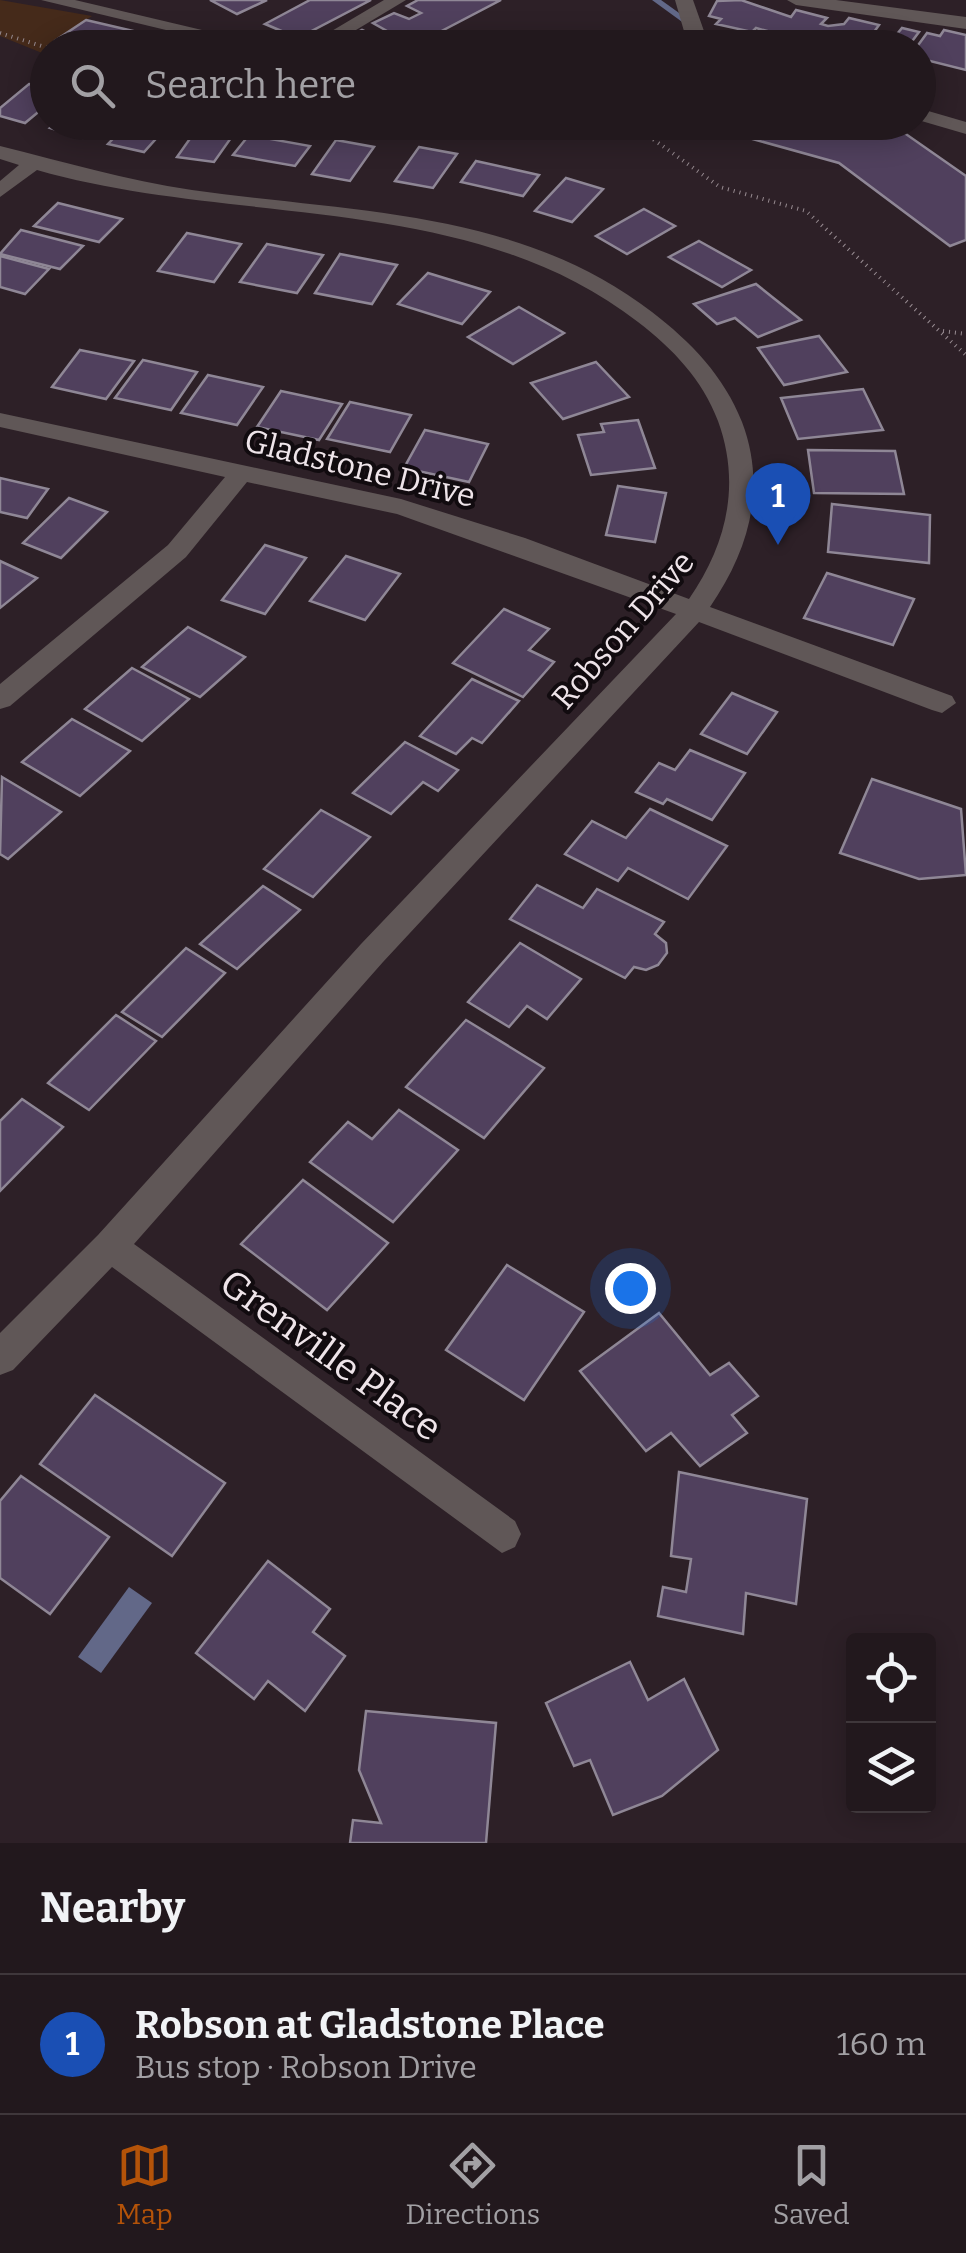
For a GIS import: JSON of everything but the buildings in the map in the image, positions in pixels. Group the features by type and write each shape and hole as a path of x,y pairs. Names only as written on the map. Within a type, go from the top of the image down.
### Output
{"street":[{"path":"50,0 183,30"},
{"path":"135,20 168,0"},
{"path":"344,30 397,0"},
{"path":"684,0 694,30"},
{"path":"796,0 914,7 966,23"},
{"path":"936,119 966,128"},
{"name":"Robson Drive","path":"0,152 32,164 218,200 458,229 528,248 584,272 631,302 708,372 739,438 746,497 727,564 694,611 372,953 110,1246 0,1358"},
{"path":"0,191 32,164"},
{"name":"Gladstone Drive","path":"0,420 401,507 942,703"},
{"path":"0,700 177,551 244,471"},
{"name":"Grenville Place","path":"110,1246 502,1534"}],"path":[{"path":"0,33 30,42"},
{"path":"654,140 720,187 806,211 966,355"},
{"path":"939,330 966,334"}],"shaded area":[{"path":"0,0 92,16 71,30 30,30 30,48 0,36"}],"water":[{"path":"129,1587 152,1603 101,1673 78,1657"}],"waterway":[{"path":"656,0 698,30"}],"place":[{"name":"Robson at Gladstone Place","path":"778,545"}]}
